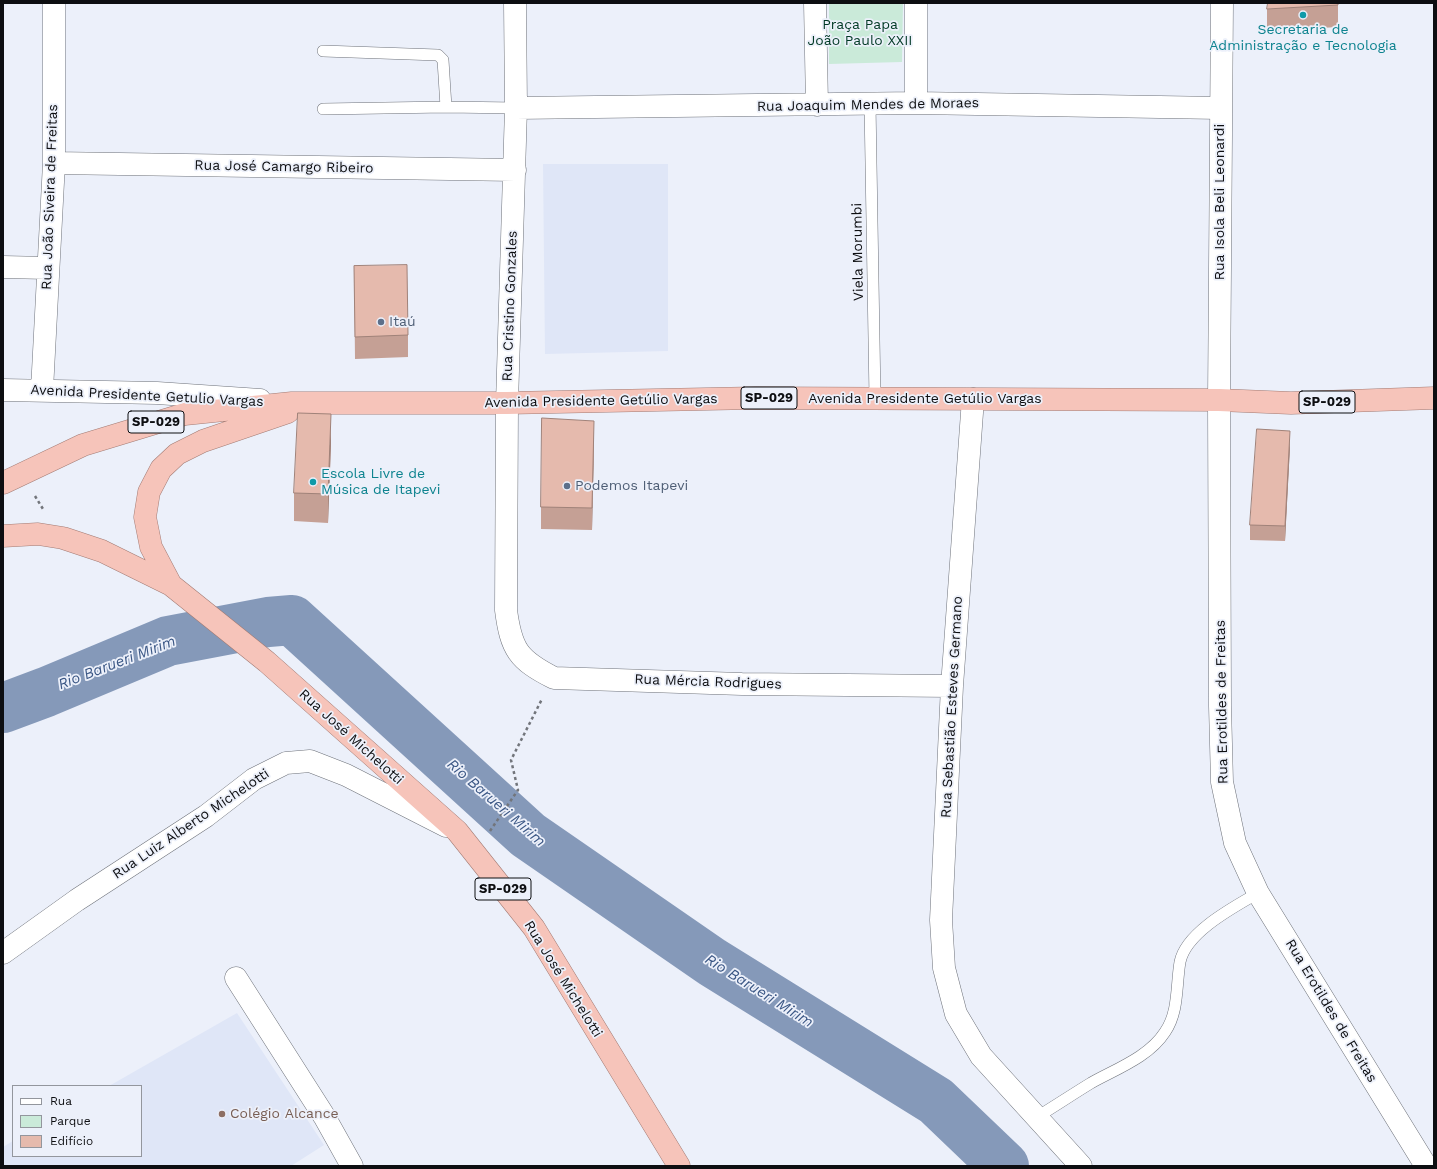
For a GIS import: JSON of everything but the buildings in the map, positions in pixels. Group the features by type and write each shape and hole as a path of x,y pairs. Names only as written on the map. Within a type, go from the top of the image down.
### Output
{"highway":[{"name":"Avenida Presidente Getúlio Vargas","path":"319,401 507,403 756,398 875,398 1219,400 1291,403 1434,398"},
{"name":"SP-029","path":"12,478 83,445 185,414 319,401"},
{"name":"SP-029","path":"175,588 151,547 145,517 149,492 161,469 177,454 203,441 319,401"},
{"name":"SP-029","path":"3,536 38,534 63,538 102,551 175,588"},
{"name":"Rua José Michelotti","path":"175,588 267,662 457,831 534,928 679,1166"}],"street":[{"name":"Rua João Siveira de Freitas","path":"42,390 54,163 54,3"},
{"name":"Rua Cristino Gonzales","path":"506,610 507,403 516,108 515,3"},
{"path":"815,3 817,106"},
{"path":"916,3 916,103"},
{"name":"Rua Isola Beli Leonardi","path":"1219,400 1220,108 1222,3"},
{"name":"Rua Joaquim Mendes de Moraes","path":"516,108 817,106 916,103 1220,108"},
{"name":"Rua José Camargo Ribeiro","path":"54,163 515,170"},
{"path":"3,267 48,268"},
{"name":"Avenida Presidente Getulio Vargas","path":"3,390 157,393 292,403"},
{"name":"Rua Sebastião Esteves Germano","path":"973,399 952,686 940,920 944,968 956,1014 981,1056 1081,1166"},
{"name":"Rua Erotildes de Freitas","path":"1219,400 1220,706 1222,782 1235,843 1258,893 1426,1166"},
{"name":"Rua Mércia Rodrigues","path":"506,610 509,635 518,653 533,667 554,678 742,684 952,686"},
{"name":"Rua Luiz Alberto Michelotti","path":"3,953 77,900 206,816 254,779 286,763 310,761 338,772 457,831"},
{"path":"236,978 324,1116 352,1166"}],"lane":[{"path":"323,51 438,55 443,60 446,107"},
{"name":"Viela Morumbi","path":"870,104 875,398"},
{"path":"323,109 446,107 516,108"},
{"path":"1037,1117 1089,1084 1150,1050 1166,1032 1175,1006 1181,960 1191,940 1222,915 1258,893"}],"path":[{"path":"12,478 45,512 38,534"},
{"path":"492,830 518,790 511,760 554,678"}],"shaded area":[{"path":"543,164 668,164 668,351 545,354"},
{"name":"Colégio Alcance","path":"237,1013 324,1145 291,1166 3,1166 3,1147 12,1142 12,1157 142,1157 142,1085 111,1085"}],"green space":[{"name":"Praça Papa João Paulo XXII","path":"829,3 903,3 902,62 829,64"}],"waterway":[{"name":"Rio Barueri Mirim","path":"3,708 46,692 168,641 268,622 292,620 528,835 712,962 936,1101 1004,1166"}],"place":[{"name":"Secretaria de Administração e Tecnologia","path":"1303,15"},
{"name":"Itaú","path":"381,322"},
{"name":"Escola Livre de Música de Itapevi","path":"313,482"},
{"name":"Podemos Itapevi","path":"567,486"},
{"name":"Colégio Alcance","path":"222,1114"}]}
